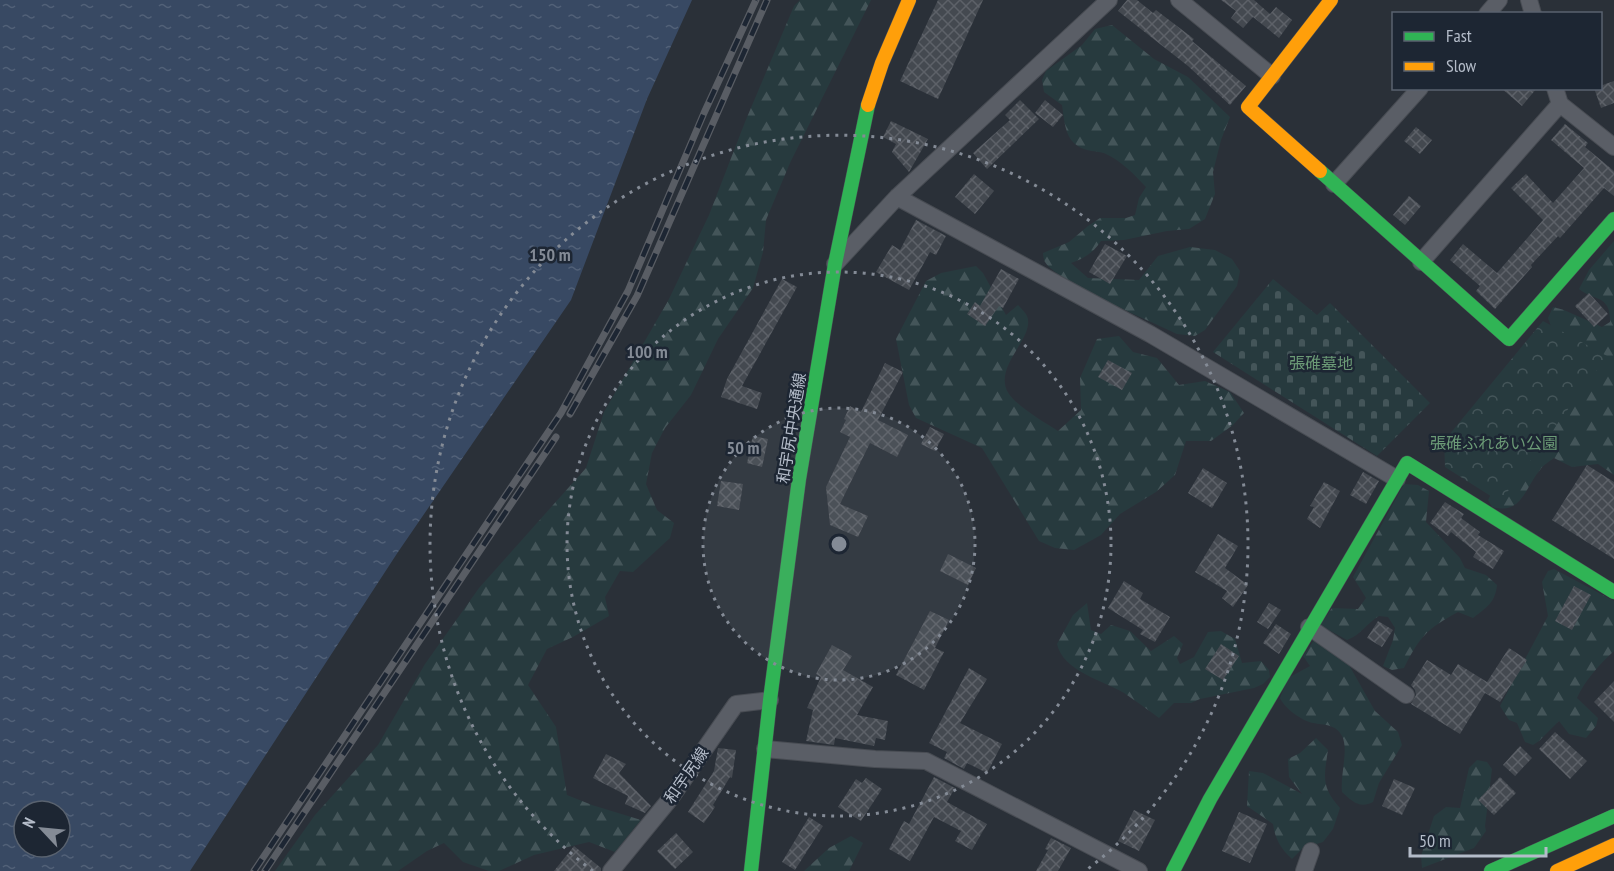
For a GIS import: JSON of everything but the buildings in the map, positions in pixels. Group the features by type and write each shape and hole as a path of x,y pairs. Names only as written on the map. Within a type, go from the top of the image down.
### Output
{"main road":[{"name":"和宇尻中央通線","path":"751,871 770,700 799,479 835,264 864,119 882,63 909,0"},
{"path":"1331,0 1248,107 1509,339 1614,219"},
{"path":"1173,871 1209,799 1407,463 1614,592"},
{"path":"1491,871 1614,816"},
{"path":"1557,871 1614,845"}],"street":[{"path":"835,264 897,197 1109,0"},
{"path":"1179,0 1272,76"},
{"path":"1489,12 1499,0"},
{"path":"1334,184 1418,90"},
{"path":"1421,262 1558,96 1614,147"},
{"path":"897,197 1150,334 1396,479"},
{"path":"1309,627 1406,695"},
{"name":"和宇尻線","path":"611,871 670,799 736,704 770,700"},
{"path":"765,749 926,761 1139,871"},
{"path":"1304,871 1311,850"}],"green space":[{"path":"800,0 871,0 790,163 766,220 763,252 753,288 718,339 691,395 665,428 652,453 646,484 657,510 674,523 670,538 633,572 620,571 605,597 609,616 547,649 528,685 556,727 567,795 641,820 615,852 589,842 534,855 499,871 489,871 463,862 444,843 427,851 398,871 275,871 315,815 378,745 425,664 479,588 586,468 604,412 669,299 709,215 794,6"},
{"path":"1112,25 1154,59 1188,77 1230,117 1221,140 1213,172 1215,194 1205,219 1189,229 1124,240 1101,241 1088,255 1071,263 1088,278 1139,280 1158,256 1190,247 1215,250 1232,259 1240,271 1237,286 1205,330 1195,336 1177,334 1086,291 1053,271 1044,259 1043,253 1069,242 1100,218 1126,218 1135,215 1139,198 1146,187 1127,168 1111,157 1101,152 1087,150 1074,143 1067,133 1062,105 1044,92 1042,80 1046,71 1082,45 1095,29"},
{"path":"1614,241 1614,475 1598,464 1572,467 1554,458 1541,468 1516,504 1502,508 1492,507 1488,500 1556,340 1548,318 1553,307 1602,327 1610,322 1610,313 1605,303 1579,289 1589,270"},
{"path":"976,266 983,273 1006,315 1018,305 1027,316 1028,325 1025,334 1005,374 1005,384 1009,394 1025,409 1058,431 1081,410 1080,378 1097,339 1119,336 1133,352 1157,358 1179,385 1205,381 1230,392 1244,413 1233,425 1211,441 1186,441 1175,475 1156,492 1120,514 1101,535 1074,550 1055,548 1039,541 982,448 916,418 909,405 896,339 926,281 941,273"},
{"name":"張碓墓地","path":"1273,279 1317,315 1330,303 1430,403 1377,456 1213,352"},
{"name":"張碓ふれあい公園","path":"1543,321 1607,356 1500,502 1445,467 1444,441"},
{"path":"1404,484 1418,485 1429,491 1426,522 1460,558 1465,568 1486,575 1497,585 1490,604 1482,611 1473,618 1458,612 1439,623 1425,634 1404,668 1392,670 1383,666 1395,628 1388,617 1379,616 1347,640 1320,625 1332,608 1358,609 1366,598 1353,577"},
{"path":"1554,569 1614,601 1614,651 1593,673 1577,698 1598,718 1596,726 1586,738 1569,734 1559,721 1533,745 1525,742 1517,723 1509,720 1500,706 1548,616 1542,582 1548,571"},
{"path":"1087,603 1091,630 1101,634 1111,625 1130,631 1151,651 1174,636 1183,644 1177,658 1180,664 1194,657 1208,632 1221,631 1235,639 1242,663 1261,661 1269,670 1270,677 1263,684 1254,688 1200,699 1191,703 1174,703 1159,718 1124,693 1075,668 1061,653 1057,644 1073,615"},
{"path":"1315,639 1349,665 1375,711 1398,732 1402,745 1379,783 1373,802 1368,804 1356,803 1342,792 1345,748 1339,732 1329,726 1309,722 1299,717 1285,706 1280,698 1288,678 1310,666 1303,656"},
{"path":"1316,738 1328,750 1325,781 1330,794 1340,808 1333,829 1323,842 1303,848 1292,859 1279,843 1273,824 1247,806 1249,771 1263,773 1302,794 1289,777 1288,759 1300,753"},
{"path":"1477,760 1487,762 1492,769 1486,831 1474,848 1422,868 1421,856 1434,816 1446,807 1460,808 1469,768"},
{"path":"851,836 863,843 849,871 804,871 829,848"}],"water":[{"path":"0,0 692,0 647,99 571,300 398,552 190,871 0,871"}],"railway":[{"path":"254,871 561,413 628,291 704,113 756,0"},
{"path":"570,414 637,296 767,0"},
{"path":"265,871 556,437"}],"traffic: fast":[{"path":"751,871 770,700 799,479 835,264 868,105"},
{"path":"1320,171 1509,339 1614,219"},
{"path":"1173,871 1210,799 1407,463 1614,592"},
{"path":"1491,871 1614,816"}],"traffic: slow":[{"path":"868,105 882,63 909,0"},
{"path":"1320,171 1248,107 1331,0"},
{"path":"1557,871 1614,845"}]}
